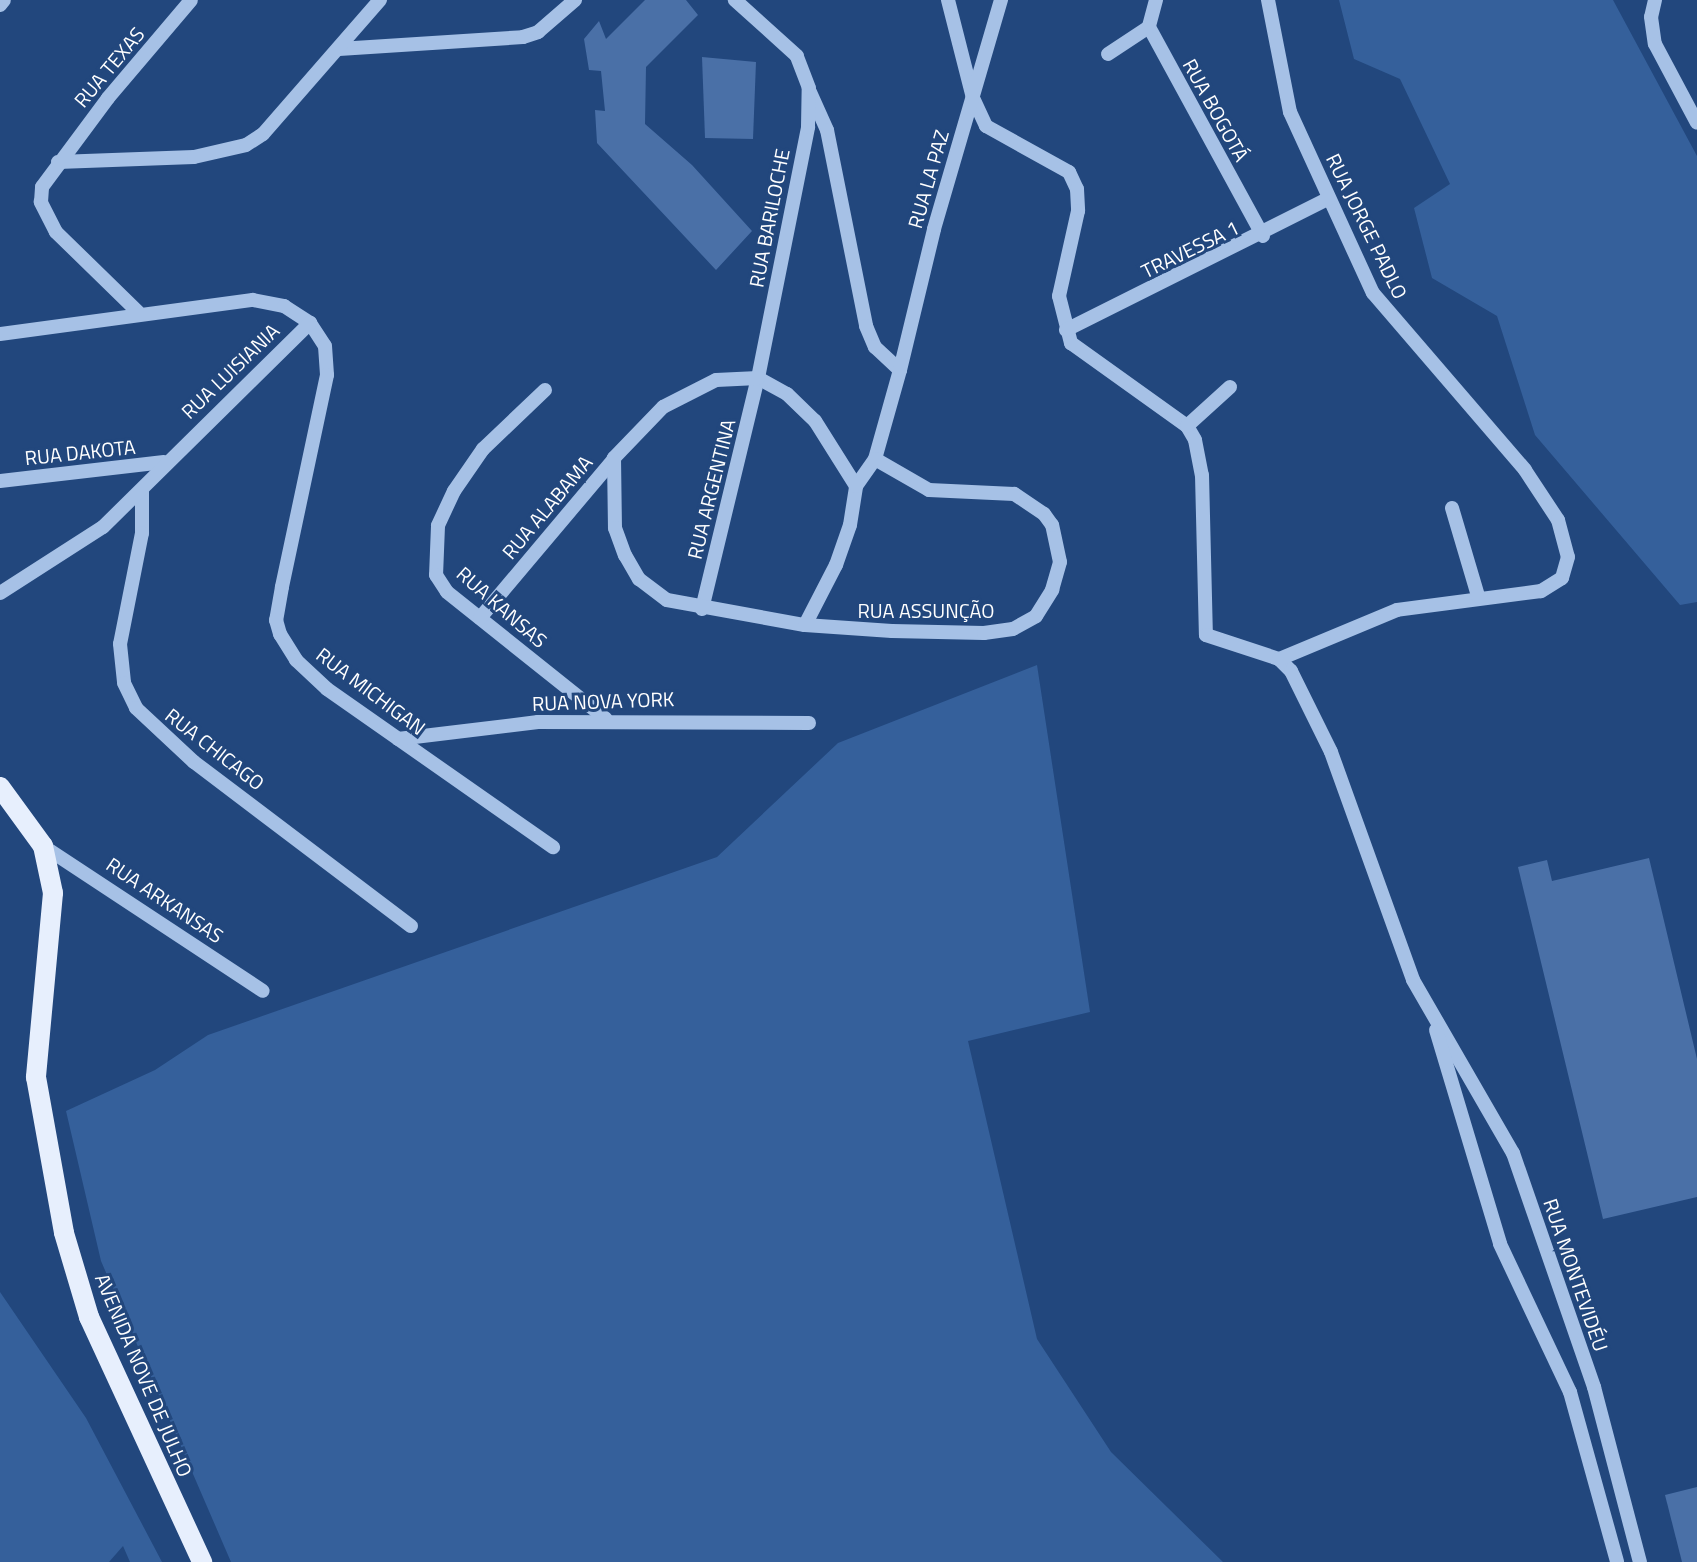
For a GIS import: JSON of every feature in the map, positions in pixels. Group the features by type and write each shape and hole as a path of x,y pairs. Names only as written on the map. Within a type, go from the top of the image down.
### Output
{"main road":[{"name":"AVENIDA NOVE DE JULHO","path":"0,787 43,846 54,925 36,1077 64,1233 89,1317 202,1562"}],"street":[{"path":"0,5 4,0"},
{"name":"RUA TEXAS","path":"58,162 191,0"},
{"path":"138,312 68,246 47,218 42,187 58,162 194,157 246,145 263,134 380,0"},
{"path":"339,49 523,37 538,32 575,0"},
{"name":"RUA BARILOCHE","path":"735,0 792,48 809,88 808,127 758,378"},
{"path":"948,0 973,98 986,126 1069,172 1077,189 1078,211 1059,296 1066,330 1080,353 1187,426 1202,475 1206,635 1279,659 1397,610 1478,596 1452,508"},
{"name":"RUA LA PAZ","path":"900,370 1001,0"},
{"path":"1108,54 1149,27 1156,0"},
{"name":"RUA JORGE PADLO","path":"1268,0 1290,112 1373,293 1525,470 1558,520 1568,557 1562,578 1541,591 1478,596"},
{"path":"1655,0 1651,17 1655,44 1697,123"},
{"name":"RUA BOGOTÁ","path":"1149,27 1263,236"},
{"path":"805,625 836,565 856,486 875,459 900,370 875,347 866,326 827,130 809,88"},
{"name":"TRAVESSA 1","path":"1066,330 1263,236 1328,199"},
{"name":"RUA LUISIANIA","path":"0,334 138,312 253,300 284,306 310,323 164,462 142,490 72,550 6,588"},
{"name":"RUA MICHIGAN","path":"310,323 325,346 327,375 276,620 296,660 398,739 553,847"},
{"path":"758,378 787,394 815,421 856,486"},
{"name":"RUA ALABAMA","path":"480,618 614,458 663,407 689,391 716,380 758,378"},
{"name":"RUA ARGENTINA","path":"702,609 758,378"},
{"path":"1187,426 1230,387"},
{"name":"RUA KANSAS","path":"545,390 483,449 454,491 438,526 436,575 447,592 606,719"},
{"name":"RUA ASSUNÇÃO","path":"614,458 615,528 632,567 667,600 702,609 805,625 984,633 1025,624 1052,590 1060,562 1052,525 1035,506 1014,494 988,490 944,494 929,490 875,459"},
{"name":"RUA DAKOTA","path":"0,481 164,462"},
{"name":"RUA CHICAGO","path":"142,490 142,533 120,644 124,683 136,708 194,762 411,926"},
{"path":"0,572 6,588"},
{"name":"RUA MONTEVIDÉU","path":"1279,659 1291,671 1331,752 1384,907 1433,1018 1500,1244 1570,1392 1617,1562"},
{"name":"RUA NOVA YORK","path":"398,739 538,722 606,719 809,723"},
{"name":"RUA ARKANSAS","path":"43,846 263,991"},
{"name":"RUA MONTEVIDÉU","path":"1433,1018 1496,1115 1513,1153 1594,1387 1640,1562"}],"shaded area":[{"path":"1339,0 1613,0 1697,156 1697,602 1680,605 1535,435 1497,316 1432,278 1414,208 1450,184 1400,79 1354,59"},
{"path":"1037,665 1090,1012 968,1041 1037,1339 1111,1452 1223,1562 231,1562 101,1261 66,1111 155,1070 208,1035 717,857 838,743"},
{"path":"0,1292 86,1418 162,1562 130,1562 123,1546 109,1562 0,1562"}],"building":[{"path":"645,0 686,0 698,15 646,67 645,124 692,165 752,231 716,270 597,143 595,110 605,111 601,71 589,70 584,39 599,21 606,39"},
{"path":"702,57 756,62 753,139 705,138"},
{"path":"1649,858 1697,1059 1697,1197 1603,1219 1518,867 1547,860 1552,881"},
{"path":"1697,1487 1697,1562 1682,1562 1665,1495"}]}
